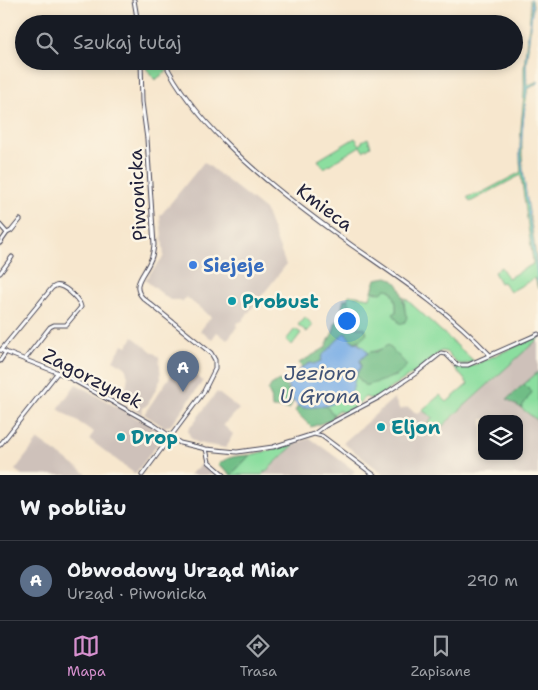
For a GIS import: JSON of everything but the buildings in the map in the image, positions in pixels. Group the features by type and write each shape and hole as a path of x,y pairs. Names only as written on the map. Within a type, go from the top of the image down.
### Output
{"street":[{"path":"134,0 137,15"},
{"name":"Piwonicka","path":"141,70 142,102 147,139 154,245 150,262 138,283 138,290 144,298 211,353 216,364 213,375 203,393 142,475"},
{"name":"Kmieca","path":"169,70 175,82 198,112 240,157 332,231 416,290 468,333 490,355"},
{"path":"0,243 20,220"},
{"path":"0,225 7,233"},
{"path":"0,273 12,257"},
{"path":"1,350 52,288 60,286 79,300 81,307 66,325 54,325 50,328 25,360"},
{"path":"490,355 538,334"},
{"name":"Zagorzynek","path":"1,350 58,372 129,410 184,444 228,452 246,452 273,447 314,434 325,426 380,397 416,373 440,353 446,354 455,364 460,366 472,364 490,355"},
{"path":"0,361 6,352"},
{"path":"0,445 58,372"},
{"path":"314,434 322,436 374,475"},
{"path":"206,449 209,462 224,475"}],"shaded area":[{"path":"204,162 265,210 286,265 242,321 237,323 237,327 227,340 217,332 212,339 200,331 211,317 186,297 182,302 170,300 145,280 164,256 160,216"},
{"path":"133,337 159,357 161,379 148,404 143,408 142,414 120,399 126,388 128,376 125,367 113,360 123,344 127,346"},
{"path":"538,339 538,372 508,399 538,421 538,475 385,475 343,443 394,398 400,410 408,407 417,414 422,410 433,418 438,430"},
{"path":"180,362 203,381 171,425 164,427 144,414"},
{"path":"76,384 154,428 159,433 161,439 135,474 89,439 94,432 58,409"},
{"path":"217,392 239,409 223,425 233,434 226,448 197,443 190,437 188,430"},
{"path":"310,438 355,471 351,475 262,475 295,444"},
{"path":"38,440 88,475 22,475 15,470"},
{"path":"201,464 214,475 189,475"}],"green space":[{"path":"530,0 532,0 533,5 526,65 527,86 538,81 538,83 528,89 527,93 522,131 522,155 525,189 536,255 538,289 535,278 510,292 503,282 500,283 494,272 501,267 508,278 533,264 521,175 470,202 467,197 481,193 521,172 520,143 524,62 530,22"},
{"path":"148,70 166,70 167,71 155,80"},
{"path":"355,138 360,145 362,141 368,138 371,146 363,151 360,146 324,168 318,160"},
{"path":"387,277 397,284 402,294 407,317 405,322 400,324 393,314 396,312 396,306 391,290 386,289 381,293 372,291 376,279"},
{"path":"388,288 395,299 396,312 405,312 404,297 474,361 458,364 446,352 441,351 418,370 376,398 365,397 354,408 344,413 338,410 334,415 326,406 349,391 356,375 365,386 397,376 381,349 368,353 359,343 355,342 362,339 362,327 353,327 350,323 351,319 357,317 358,313 351,307 347,299 349,295 370,298 372,291 377,293"},
{"path":"344,299 347,299 351,307 358,313 357,317 351,319 350,323 357,328 365,328 367,334 355,342 350,340 346,333 322,356 321,361 314,364 310,363 302,368 299,363 325,348 340,316"},
{"path":"305,317 313,325 307,332 298,325"},
{"path":"295,329 301,333 292,345 286,340"},
{"path":"538,336 538,339 438,430 428,423 433,418 422,410 440,395 447,402 468,384 454,367 474,365"},
{"path":"388,345 407,365 394,376 365,386 356,375 361,365 360,360 368,353 376,352"},
{"path":"538,372 538,421 521,408 532,392 524,384"},
{"path":"279,380 288,389 292,397 289,409 272,408 271,397 268,391 271,385"},
{"path":"524,384 532,392 521,408 507,399"},
{"path":"298,406 303,408 326,406 334,415 331,420 311,427 295,411"},
{"path":"295,444 262,475 231,475 250,455"},
{"path":"250,455 231,475 218,465 229,458"}],"water":[{"name":"Jezioro U Grona","path":"344,333 368,353 360,360 361,367 355,379 350,398 342,396 326,406 303,408 298,406 293,401 289,388 285,383 301,368 310,363 314,364 321,361 322,356"}],"waterway":[{"path":"531,0 532,11 526,57 526,94 520,152 538,283"},
{"path":"526,89 538,82"}],"place":[{"name":"Siejeje","path":"193,265"},
{"name":"Probust","path":"232,301"},
{"name":"Obwodowy Urząd Miar","path":"183,392"},
{"name":"Eljon","path":"381,427"},
{"name":"Drop","path":"121,437"}]}
